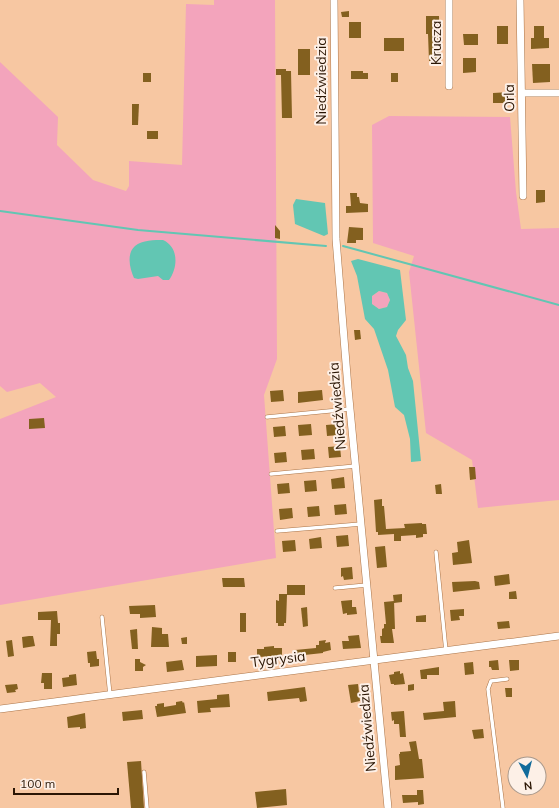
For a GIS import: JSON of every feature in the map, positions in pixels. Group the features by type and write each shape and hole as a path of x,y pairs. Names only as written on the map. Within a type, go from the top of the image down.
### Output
{"street":[{"name":"Niedźwiedzia","path":"334,0 336,240 350,409 388,808"},
{"name":"Krucza","path":"449,0 449,86"},
{"name":"Orla","path":"520,0 523,196"},
{"path":"522,93 559,94"},
{"name":"Tygrysia","path":"0,709 559,636"}],"lane":[{"path":"267,417 350,409"},
{"path":"271,474 356,466"},
{"path":"277,531 361,524"},
{"path":"436,552 446,651"},
{"path":"336,588 367,584"},
{"path":"102,617 110,695"},
{"path":"504,808 488,689 491,681 507,679"},
{"path":"144,772 147,808"}],"shaded area":[{"path":"214,0 275,0 277,359 264,395 276,558 0,605 0,419 56,397 40,383 7,392 0,386 0,62 58,117 57,145 93,180 126,191 129,186 129,161 182,165 186,4 214,5"},
{"path":"389,116 510,117 516,192 521,229 559,228 559,500 478,508 472,460 426,433 409,272 414,256 373,243 372,125"},
{"path":"379,291 387,293 390,300 387,307 379,309 372,304 372,296"}],"water":[{"path":"296,199 325,203 328,234 324,236 295,224 293,205"},
{"path":"163,240 172,248 175,258 174,270 169,280 163,280 158,276 138,279 134,278 130,262 130,253 132,249 141,243"},
{"path":"358,259 400,270 406,320 398,330 396,336 406,355 408,368 413,381 421,461 411,462 410,439 404,415 395,407 388,370 374,329 365,319 357,276 351,261","holes":["379,291 387,293 390,300 387,307 379,309 372,304 372,296"]}],"building":[{"path":"349,11 349,17 342,17 341,12"},
{"path":"426,16 439,16 440,61 429,61"},
{"path":"349,22 361,22 361,38 349,38"},
{"path":"497,26 508,26 508,44 497,44"},
{"path":"534,26 544,26 544,38 549,38 549,48 531,49 531,38 534,38"},
{"path":"463,34 478,34 478,45 464,45"},
{"path":"384,38 404,38 404,51 384,51"},
{"path":"298,49 310,49 310,75 298,75"},
{"path":"463,58 476,58 476,72 463,73"},
{"path":"532,64 550,64 550,82 533,83"},
{"path":"276,69 286,69 286,71 291,71 292,118 282,118 281,75 276,75"},
{"path":"351,71 363,71 363,73 368,73 368,79 351,79"},
{"path":"143,73 151,73 151,82 143,82"},
{"path":"391,73 398,73 398,82 391,82"},
{"path":"511,92 510,103 493,103 493,93"},
{"path":"132,104 139,104 138,125 132,125"},
{"path":"147,131 158,131 158,139 147,139"},
{"path":"536,190 545,190 545,202 536,203"},
{"path":"350,193 357,193 360,203 368,204 368,212 346,213 346,206 351,206"},
{"path":"275,225 280,231 280,239 275,238"},
{"path":"349,227 363,228 363,240 356,240 356,243 347,243"},
{"path":"354,330 360,330 361,339 355,340"},
{"path":"283,390 284,401 271,402 270,391"},
{"path":"322,390 323,400 298,403 298,392"},
{"path":"44,418 45,428 29,429 29,419"},
{"path":"311,424 312,435 299,436 298,425"},
{"path":"338,424 339,435 327,436 326,425"},
{"path":"285,426 286,436 274,437 273,427"},
{"path":"340,446 341,457 329,458 328,447"},
{"path":"314,449 315,459 302,460 301,450"},
{"path":"286,452 287,462 275,463 274,453"},
{"path":"469,467 475,467 476,479 470,480"},
{"path":"344,477 345,488 332,489 331,479"},
{"path":"316,480 317,491 305,492 304,481"},
{"path":"289,483 290,493 278,494 277,484"},
{"path":"441,484 442,494 436,494 435,485"},
{"path":"382,499 386,529 405,528 404,524 422,523 426,524 427,534 423,534 423,537 416,538 416,535 401,536 401,541 394,541 394,534 378,535 378,532 376,532 374,500"},
{"path":"346,504 347,514 335,515 334,505"},
{"path":"319,506 320,516 308,517 307,507"},
{"path":"292,508 293,518 280,520 279,509"},
{"path":"348,535 349,546 337,547 336,536"},
{"path":"321,537 322,548 310,549 309,539"},
{"path":"295,540 296,551 283,552 282,541"},
{"path":"469,540 472,563 453,565 452,553 458,552 457,542"},
{"path":"385,546 387,567 377,568 375,547"},
{"path":"352,567 353,579 344,580 343,576 341,577 341,568"},
{"path":"509,574 510,584 495,586 494,576"},
{"path":"222,578 244,578 245,587 223,587"},
{"path":"452,582 479,582 480,589 453,592"},
{"path":"287,585 305,585 305,595 287,595 286,623 284,623 284,626 278,626 278,623 276,623 276,600 279,601 279,594 287,594"},
{"path":"516,591 517,599 509,599 509,592"},
{"path":"402,594 402,602 394,603 393,595"},
{"path":"352,600 352,607 356,607 357,614 343,614 341,601"},
{"path":"394,601 395,629 392,629 394,643 381,643 380,636 382,636 384,624 386,624 384,602"},
{"path":"155,605 156,617 140,618 140,614 130,614 129,606"},
{"path":"307,607 308,626 303,627 301,608"},
{"path":"464,609 464,616 459,616 460,620 451,621 450,610"},
{"path":"57,611 58,623 60,623 60,634 57,634 57,646 50,646 51,620 38,620 38,612"},
{"path":"240,613 246,613 246,632 240,632"},
{"path":"426,615 426,622 416,622 416,616"},
{"path":"509,621 510,628 498,629 497,622"},
{"path":"152,627 162,628 162,634 168,634 169,647 151,647"},
{"path":"137,629 138,649 132,649 130,630"},
{"path":"359,635 361,648 343,649 342,641 349,641 348,636"},
{"path":"33,636 35,646 23,648 22,637"},
{"path":"187,637 187,644 182,644 181,638"},
{"path":"12,640 14,656 8,657 6,641"},
{"path":"326,640 325,643 330,642 331,650 323,653 295,656 295,650 316,648 316,645 319,645 319,641"},
{"path":"274,646 274,648 282,648 282,656 257,657 257,649 264,649 264,647"},
{"path":"96,651 97,659 99,659 99,666 90,667 87,652"},
{"path":"228,652 236,652 236,662 228,662"},
{"path":"217,655 217,666 196,667 196,656"},
{"path":"135,659 140,659 140,662 146,665 143,667 143,671 135,671"},
{"path":"182,660 184,670 167,672 166,662"},
{"path":"498,660 499,670 492,670 491,667 489,667 489,661"},
{"path":"509,660 519,660 519,670 510,671"},
{"path":"473,662 474,674 465,675 464,663"},
{"path":"439,667 439,675 427,675 427,679 421,679 420,670"},
{"path":"400,671 400,674 403,673 405,684 391,684 389,675"},
{"path":"42,673 52,673 52,689 44,689 44,683 41,683"},
{"path":"76,674 77,685 63,687 62,678"},
{"path":"17,684 18,689 15,690 16,692 7,693 5,685"},
{"path":"358,684 360,701 351,703 348,685"},
{"path":"414,684 414,690 408,691 408,685"},
{"path":"305,687 307,701 300,702 299,698 268,701 267,692"},
{"path":"505,688 512,688 512,697 506,697"},
{"path":"229,694 230,707 210,708 211,712 198,713 197,701 217,699 217,695"},
{"path":"182,701 183,703 184,702 186,713 157,717 155,706 157,706 157,704 164,703 164,707 176,705 176,702"},
{"path":"455,701 456,717 424,720 423,713 444,711 443,702"},
{"path":"142,710 143,719 123,721 122,712"},
{"path":"404,711 406,737 400,737 399,724 394,724 394,720 392,721 391,712"},
{"path":"85,713 86,728 68,728 67,717"},
{"path":"483,729 484,738 474,739 472,730"},
{"path":"416,741 419,759 422,759 424,778 395,780 395,766 400,765 400,752 411,751 409,742"},
{"path":"141,761 144,808 131,808 127,762"},
{"path":"286,789 287,805 257,808 255,792"},
{"path":"417,790 423,790 424,804 418,805 418,802 403,803 402,795 417,795"}],"waterway":[{"path":"0,211 138,230 326,246"},
{"path":"343,246 559,305"}]}
